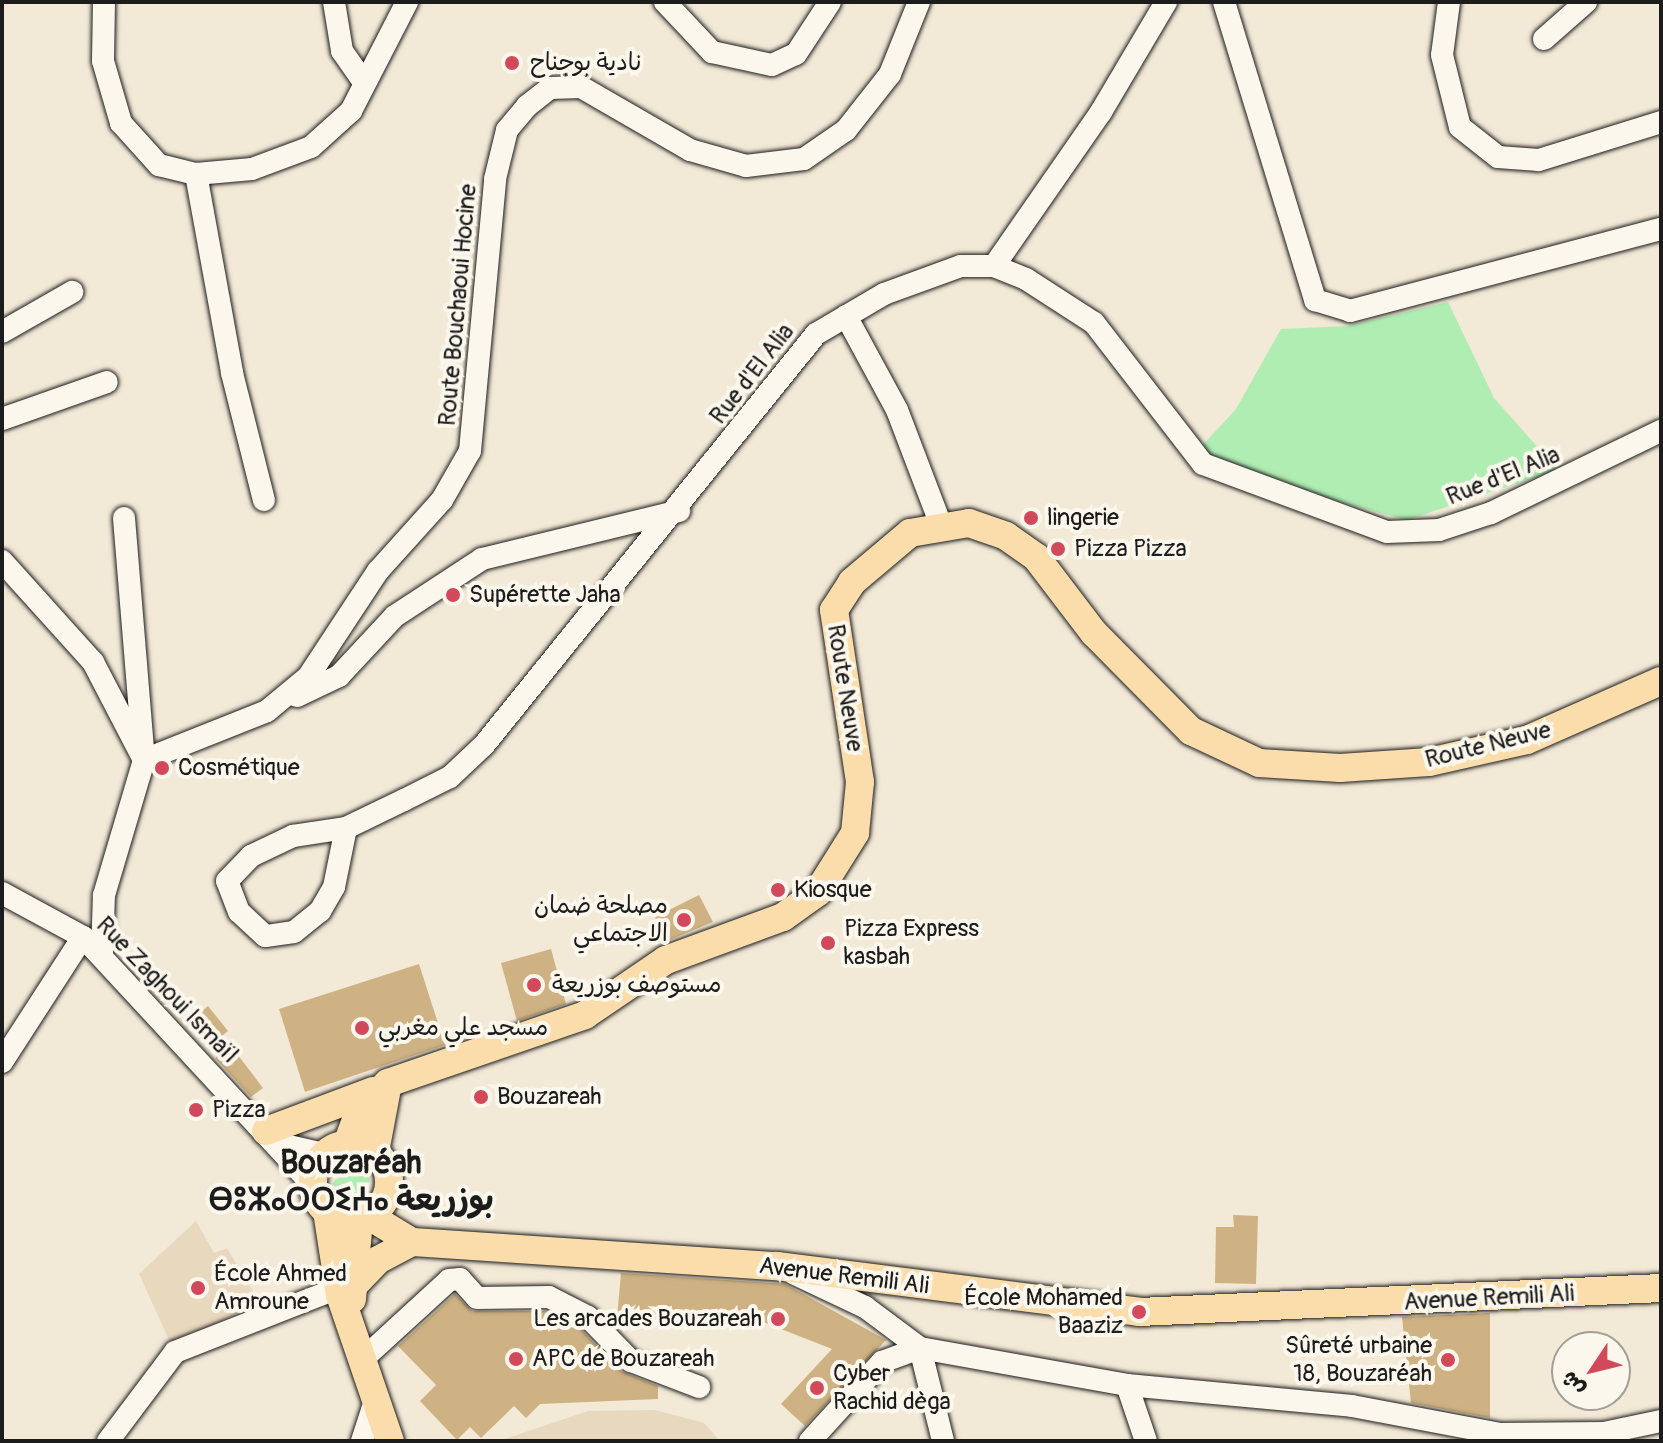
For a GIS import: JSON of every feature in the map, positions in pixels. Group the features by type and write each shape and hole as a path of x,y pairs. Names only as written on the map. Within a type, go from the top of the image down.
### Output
{"main road":[{"name":"Route Neuve","path":"273,1137 381,1087 585,1015 666,960 783,917 818,892 855,833 860,782 834,610 852,582 910,533 941,525 981,527 1036,557 1094,633 1191,731 1259,763 1340,768 1429,762 1527,740 1661,681"},
{"path":"381,1087 313,1185 327,1211 351,1320 390,1441"},
{"path":"345,1288 378,1260 412,1242 388,1193 389,1177 375,1152 381,1087"},
{"path":"336,1149 375,1152"},
{"path":"345,1288 364,1217 388,1193"},
{"path":"327,1211 364,1217"},
{"name":"Avenue Remili Ali","path":"364,1217 412,1242 777,1266 1139,1312 1661,1288"}],"street":[{"path":"104,2 103,61 121,123 159,165 196,174 252,169 311,147 351,111 407,2"},
{"path":"334,2 342,51 364,82"},
{"path":"665,2 712,52 772,65 796,54 830,2"},
{"name":"Route Bouchaoui Hocine","path":"144,760 267,711 342,635 378,571 442,500 470,451 495,179 507,130 527,106 550,88 581,87 690,150 746,166 804,159 846,130 890,74 919,2"},
{"path":"994,266 1101,112 1166,2"},
{"path":"1224,2 1315,300 1350,311 1661,229"},
{"path":"1449,2 1442,55 1460,127 1498,157 1539,160 1661,122"},
{"path":"1544,39 1586,2"},
{"path":"196,174 232,373 264,500"},
{"name":"Rue d'El Alia","path":"346,828 334,887 294,932 265,936 239,912 227,881 251,856 293,836 346,828 450,777 484,745 679,511 816,334 846,316 961,266 994,266 1094,323 1203,464 1387,532 1439,530 1491,513 1661,431"},
{"path":"2,332 72,292"},
{"path":"846,316 897,410 941,525"},
{"path":"2,419 107,382"},
{"path":"267,711 339,676 395,616 482,559 679,511"},
{"path":"102,954 104,895 144,760 124,518"},
{"path":"2,561 93,662 144,760"},
{"name":"Rue Zaghoui Ismaïl","path":"2,893 83,937 102,954 273,1137 313,1185"},
{"path":"2,1062 83,937"},
{"path":"273,1137 336,1149"},
{"path":"777,1266 865,1307 920,1348 1127,1385 1352,1406 1500,1434 1604,1433 1661,1421"},
{"path":"364,1358 449,1280 460,1279 477,1298 549,1297 588,1317 631,1361 699,1387"},
{"path":"108,1441 175,1352 345,1288"},
{"path":"810,1441 882,1362 920,1348"},
{"path":"920,1348 943,1441"},
{"path":"1127,1385 1146,1441"},
{"path":"362,1441 376,1398"}],"shaded area":[{"name":"École Ahmed Amroune","path":"196,1221 214,1253 227,1248 260,1303 171,1344 139,1274"},
{"path":"655,1410 704,1423 720,1441 499,1441 588,1411"}],"green space":[{"path":"1448,302 1494,398 1558,470 1407,520 1251,478 1200,448 1236,409 1281,329 1347,326"},
{"path":"349,1163 363,1167 370,1180 365,1194 352,1201 332,1184"}],"building":[{"name":"مصلحة ضمان الاجتماعي","path":"699,895 713,922 667,941 655,917"},
{"name":"مستوصف بوزريعة","path":"551,949 566,1004 517,1021 501,963"},
{"name":"مسجد علي مغربي","path":"419,964 445,1045 305,1092 279,1009"},
{"path":"208,1006 228,1031 213,1043 194,1018"},
{"path":"231,1046 263,1088 251,1097 215,1058"},
{"path":"1233,1215 1258,1216 1256,1284 1215,1283 1216,1227 1234,1227"},
{"name":"Les arcades Bouzareah","path":"621,1273 785,1284 886,1340 805,1426 781,1404 832,1349 758,1320 617,1318"},
{"name":"APC de Bouzareah","path":"455,1294 472,1311 546,1311 557,1324 580,1328 621,1371 658,1386 658,1399 540,1404 526,1418 514,1406 481,1438 470,1427 457,1440 420,1401 436,1385 398,1346"},
{"name":"Sûreté urbaine 18, Bouzaréah","path":"1490,1313 1490,1418 1411,1403 1402,1317"}],"place":[{"name":"نادية بوجناح","path":"512,63"},
{"name":"lingerie","path":"1031,518"},
{"name":"Pizza Pizza","path":"1058,549"},
{"name":"Supérette Jaha","path":"453,595"},
{"name":"Cosmétique","path":"162,768"},
{"name":"Kiosque","path":"778,890"},
{"name":"مصلحة ضمان الاجتماعي","path":"684,920"},
{"name":"Pizza Express kasbah","path":"828,943"},
{"name":"مستوصف بوزريعة","path":"534,985"},
{"name":"مسجد علي مغربي","path":"362,1028"},
{"name":"Bouzareah","path":"481,1097"},
{"name":"Pizza","path":"196,1110"},
{"name":"École Ahmed Amroune","path":"198,1288"},
{"name":"École Mohamed Baaziz","path":"1139,1312"},
{"name":"Les arcades Bouzareah","path":"778,1319"},
{"name":"APC de Bouzareah","path":"516,1359"},
{"name":"Sûreté urbaine 18, Bouzaréah","path":"1448,1360"},
{"name":"Cyber Rachid dèga","path":"817,1388"}],"district":[{"name":"Bouzaréah ⴱⵓⵣⴰⵔⵔⵉⵄⴰ بوزريعة","path":"351,1182"}]}
